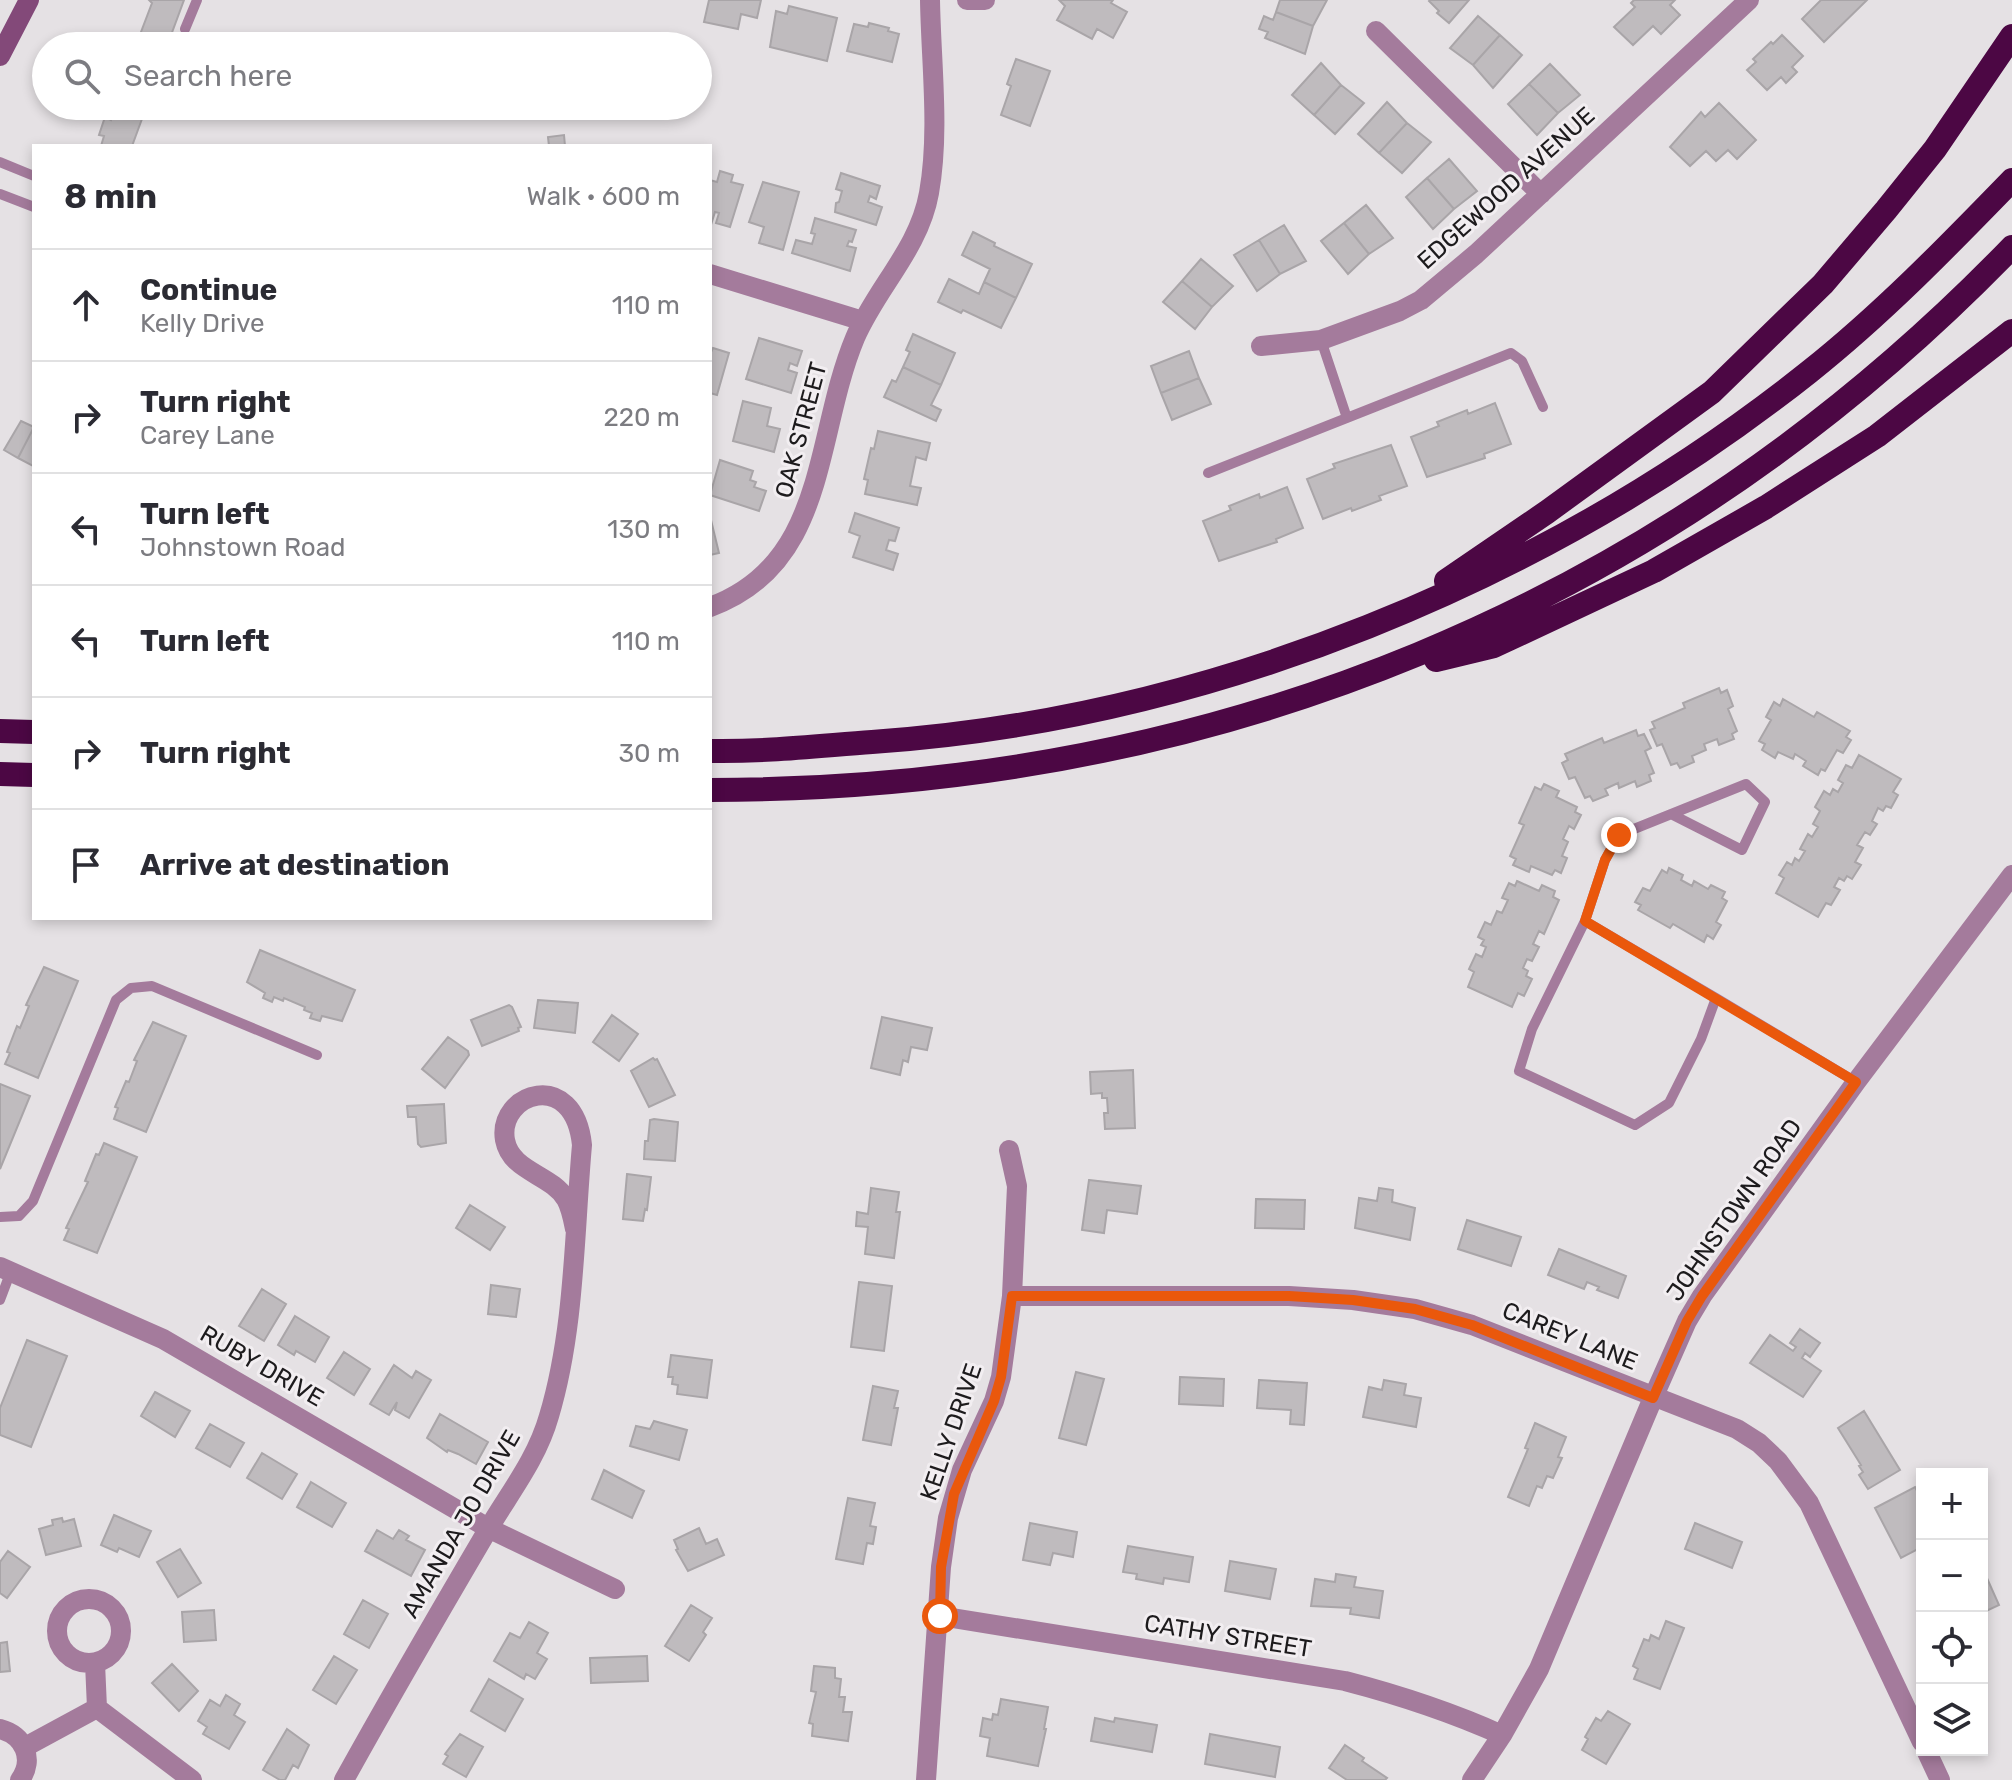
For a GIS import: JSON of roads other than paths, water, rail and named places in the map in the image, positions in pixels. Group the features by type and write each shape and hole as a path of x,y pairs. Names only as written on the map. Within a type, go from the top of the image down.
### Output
{"highway":[{"path":"1400,613 1547,512 1712,392 1823,284 1886,210 1935,149 2006,44 2012,21"},
{"path":"712,751 763,752 904,741 1059,717 1151,697 1240,672 1463,587 1566,535 1693,457 1741,423 1811,371 1876,315 2012,180"},
{"path":"712,790 882,784 1033,766 1144,743 1227,722 1364,676 1472,632 1565,587 1706,503 1815,426 1873,379 2012,247"},
{"path":"1364,676 1494,646 1654,571 1766,507 1877,436 2012,331"},
{"path":"0,731 32,732"},
{"path":"0,774 32,775"}],"street":[{"path":"0,56 29,0"},
{"name":"OAK STREET","path":"712,606 744,592 762,578 800,527 814,489 843,371 863,321 915,238 928,196 935,151 930,0"},
{"path":"967,0 985,0"},
{"name":"EDGEWOOD AVENUE","path":"1261,346 1321,340 1390,315 1421,300 1541,194 1736,4"},
{"path":"1376,31 1541,194"},
{"path":"712,275 863,321"},
{"name":"JOHNSTOWN ROAD","path":"1472,1780 1502,1735 1539,1669 1687,1321 1856,1082 2012,875"},
{"name":"AMANDA JO DRIVE","path":"344,1780 488,1528 532,1461 549,1416 565,1336 575,1229 582,1145 574,1112 563,1101 549,1095 534,1095 521,1101 512,1111 504,1134 506,1144 522,1166 558,1190 566,1200 575,1229"},
{"name":"KELLY DRIVE","path":"926,1780 940,1616 941,1567 951,1506 962,1470 994,1401 1001,1377 1012,1296 1017,1186 1009,1150"},
{"name":"RUBY DRIVE","path":"6,1269 163,1339 488,1528 615,1589"},
{"name":"CAREY LANE","path":"1012,1296 1289,1296 1353,1300 1415,1309 1472,1325 1737,1429 1759,1443 1794,1481 1809,1503 1916,1729"},
{"name":"CATHY STREET","path":"940,1616 1345,1681 1393,1693 1502,1735"},
{"path":"95,1663 97,1708"},
{"path":"25,1747 97,1708"},
{"path":"97,1708 192,1780"},
{"path":"0,1729 12,1733 25,1747 27,1767 20,1780"},
{"path":"1929,1756 1940,1780"}],"lane":[{"path":"185,29 197,0"},
{"path":"0,162 32,175"},
{"path":"0,194 32,206"},
{"path":"1321,340 1347,418"},
{"path":"1208,473 1511,353 1522,361 1543,407"},
{"path":"1671,814 1742,850 1765,802 1746,784 1671,814 1619,835 1605,860 1585,921 1532,1029 1519,1071 1635,1125 1669,1103 1701,1039 1716,998"},
{"path":"1585,921 1856,1082"},
{"path":"0,1217 19,1216 33,1201 116,1000 131,988 152,986 317,1055"},
{"path":"0,1300 6,1269"}]}
